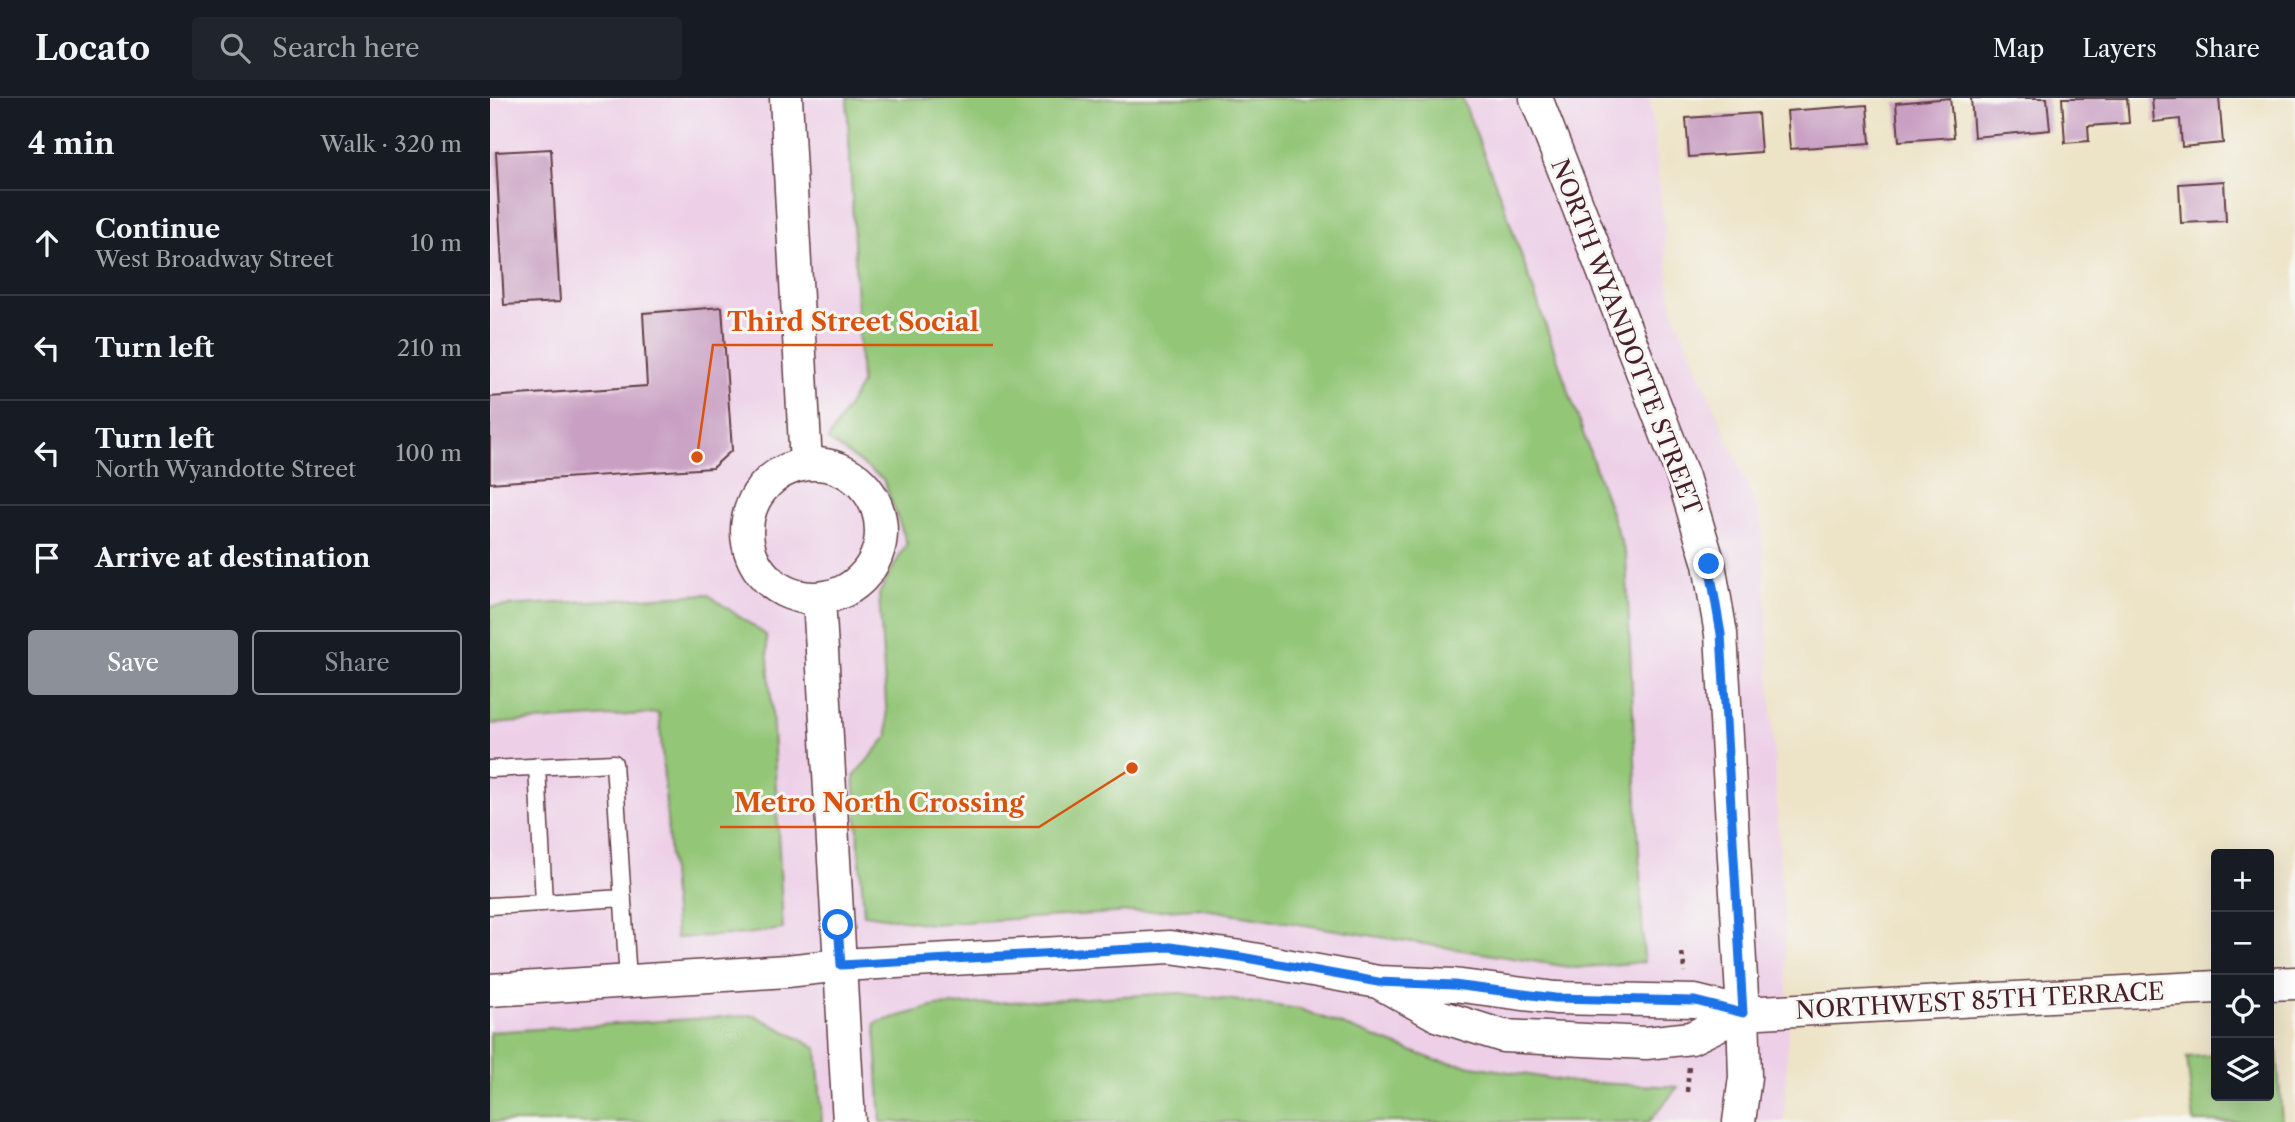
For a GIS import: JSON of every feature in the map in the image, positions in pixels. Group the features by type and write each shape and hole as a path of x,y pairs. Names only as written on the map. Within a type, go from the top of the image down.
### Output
{"street":[{"path":"786,98 806,464"},
{"name":"NORTH WYANDOTTE STREET","path":"1536,98 1683,477 1709,564 1721,634 1743,1013 1745,1077 1739,1122"},
{"path":"806,464 824,464 857,478 878,507 882,524 876,559 866,574 853,587 819,598 789,593 764,576 750,550 747,535 748,520 758,494 779,474 806,464"},
{"path":"819,598 849,1122"},
{"path":"490,990 788,971 841,965 1170,947 1378,982 1454,985 1555,998 1695,1001 1743,1013"},
{"path":"1378,982 1439,1016 1503,1036 1646,1043 1690,1038 1743,1013"},
{"path":"2274,984 2295,983"},
{"name":"NORTHWEST 85TH TERRACE","path":"1743,1013 2211,987"}],"lane":[{"path":"490,769 614,762 628,980"},
{"path":"537,766 544,903"},
{"path":"490,906 623,898"}],"shaded area":[{"path":"490,98 1650,98 1672,307 1761,518 1789,1018 1784,1122 490,1122"}],"green space":[{"path":"847,98 1462,98 1503,203 1626,556 1644,962 1575,968 1198,908 930,924 864,914 854,776 888,736 879,594 907,543 883,479 828,440 861,384"},
{"path":"707,594 766,635 783,929 676,938 659,713 490,724 490,607"},
{"path":"1179,993 1300,1009 1435,1060 1572,1082 1678,1087 1649,1122 881,1122 875,1023 936,1006"},
{"path":"754,1015 817,1048 822,1122 490,1122 490,1032"},
{"path":"2274,1051 2277,1051 2282,1122 2194,1122 2187,1057 2211,1055 2211,1101 2274,1101"}],"building":[{"path":"1950,98 1954,137 1899,141 1896,103"},
{"path":"1971,98 2047,98 2050,130 1974,137"},
{"path":"2062,98 2127,98 2129,123 2088,126 2089,141 2065,143"},
{"path":"2152,98 2219,98 2223,143 2182,147 2180,119 2154,122"},
{"path":"1867,105 1870,143 1790,149 1787,111"},
{"path":"1758,113 1761,152 1689,157 1686,118"},
{"path":"551,149 560,302 504,305 496,152"},
{"path":"2224,181 2226,221 2181,223 2179,184"},
{"path":"722,307 732,450 712,468 490,483 490,397 647,386 643,313"}],"place":[{"name":"Third Street Social","path":"697,457"},
{"name":"Metro North Crossing","path":"1132,768"}],"route":[{"path":"838,925 841,965 1170,947 1378,982 1454,985 1555,998 1695,1001 1743,1013 1721,634 1709,564"}]}
